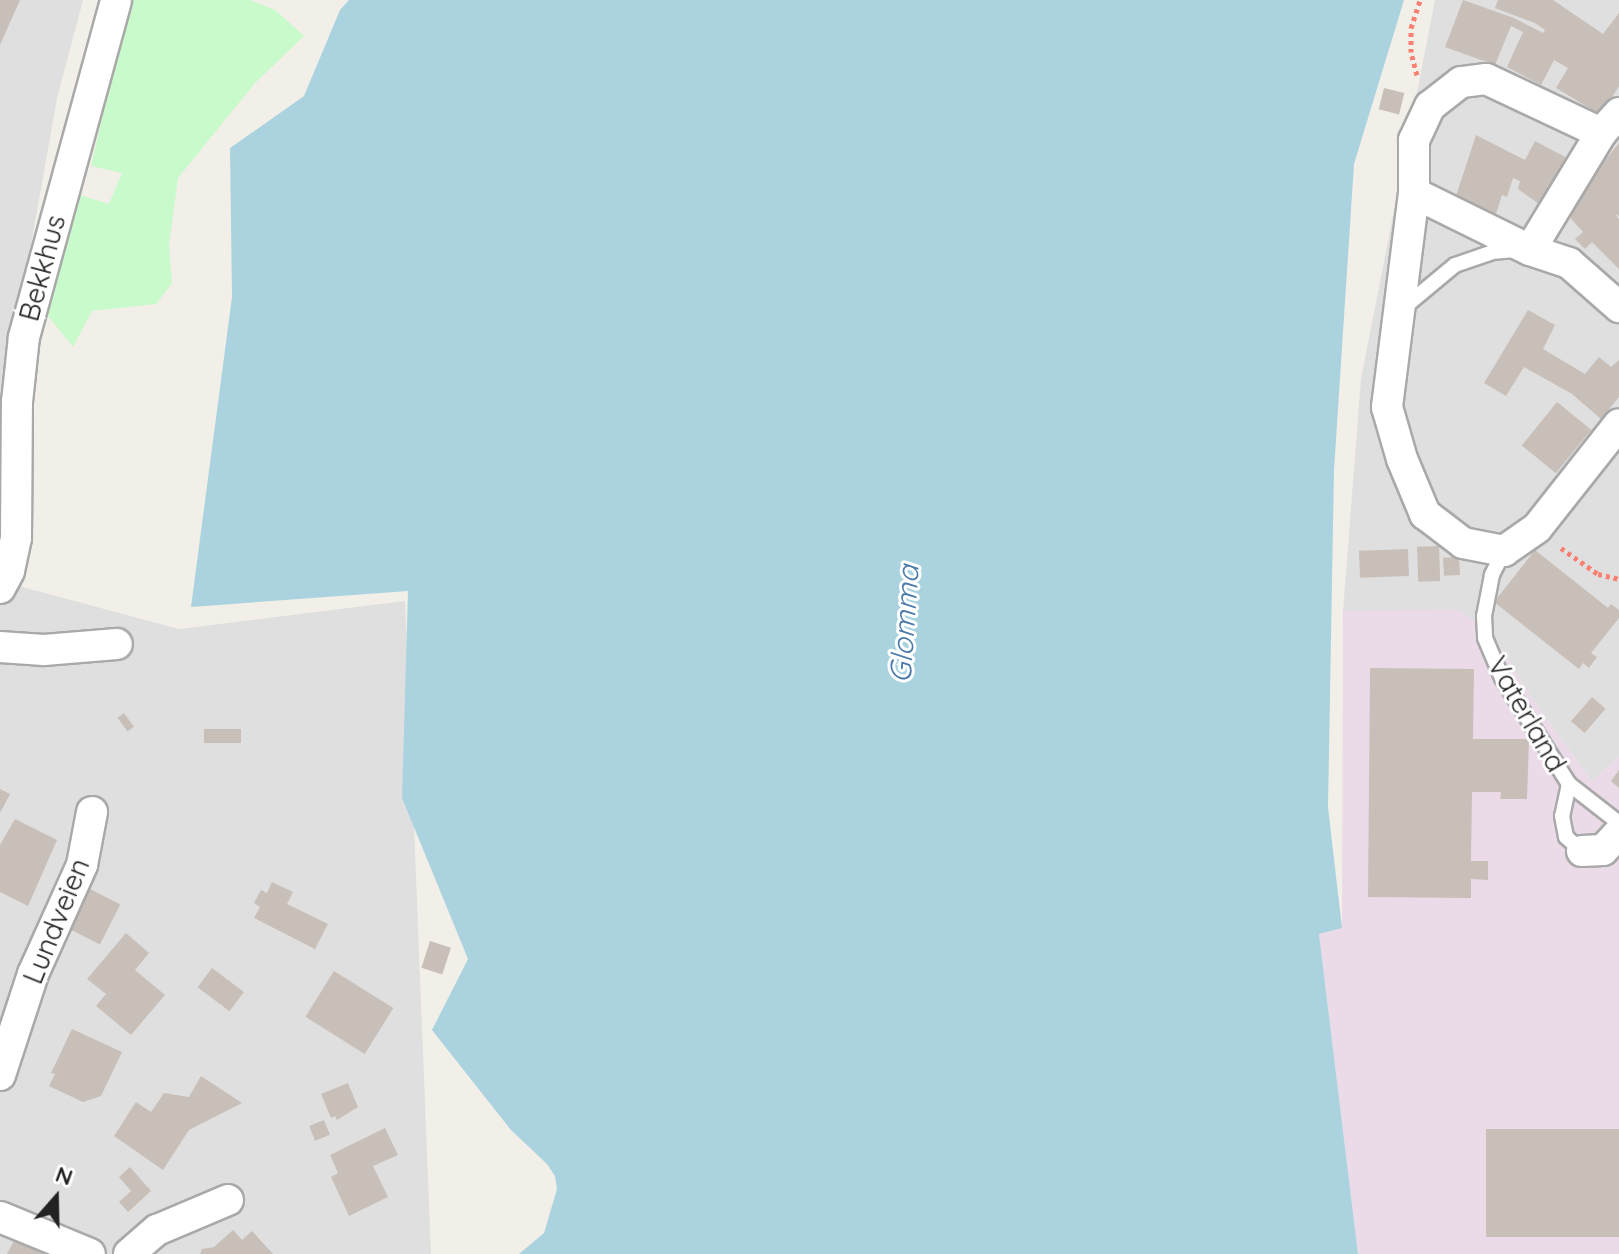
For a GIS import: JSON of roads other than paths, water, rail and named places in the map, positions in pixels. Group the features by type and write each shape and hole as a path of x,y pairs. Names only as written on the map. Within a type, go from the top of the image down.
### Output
{"street":[{"name":"Bekkhus","path":"0,588 9,571 16,538 17,402 24,337 116,0"},
{"path":"1530,250 1610,123 1486,79 1461,82 1430,106 1414,140 1414,193 1402,310 1387,407 1425,514 1463,543 1504,551 1537,528 1619,424"},
{"path":"1414,193 1530,250 1569,263 1619,307"},
{"path":"0,647 44,650 117,644"},
{"name":"Lundveien","path":"0,1075 33,974 82,865 92,812"},
{"name":"Vaterland","path":"1582,851 1603,850 1619,833"},
{"path":"129,1254 157,1230 228,1200"},
{"path":"0,1217 90,1254"}],"lane":[{"path":"1402,310 1455,265 1492,252 1530,250"},
{"name":"Vaterland","path":"1504,551 1492,575 1484,616 1485,638 1502,678 1569,784 1619,823"},
{"name":"Vaterland","path":"1569,784 1562,816 1566,837 1582,851"}],"water":[{"name":"Glomma","path":"349,0 1404,0 1354,164 1334,470 1328,807 1342,928 1319,934 1358,1254 519,1254 544,1233 557,1189 555,1176 547,1164 511,1130 432,1030 468,959 402,798 408,591 191,607 232,297 230,148 304,96 340,10"}]}
